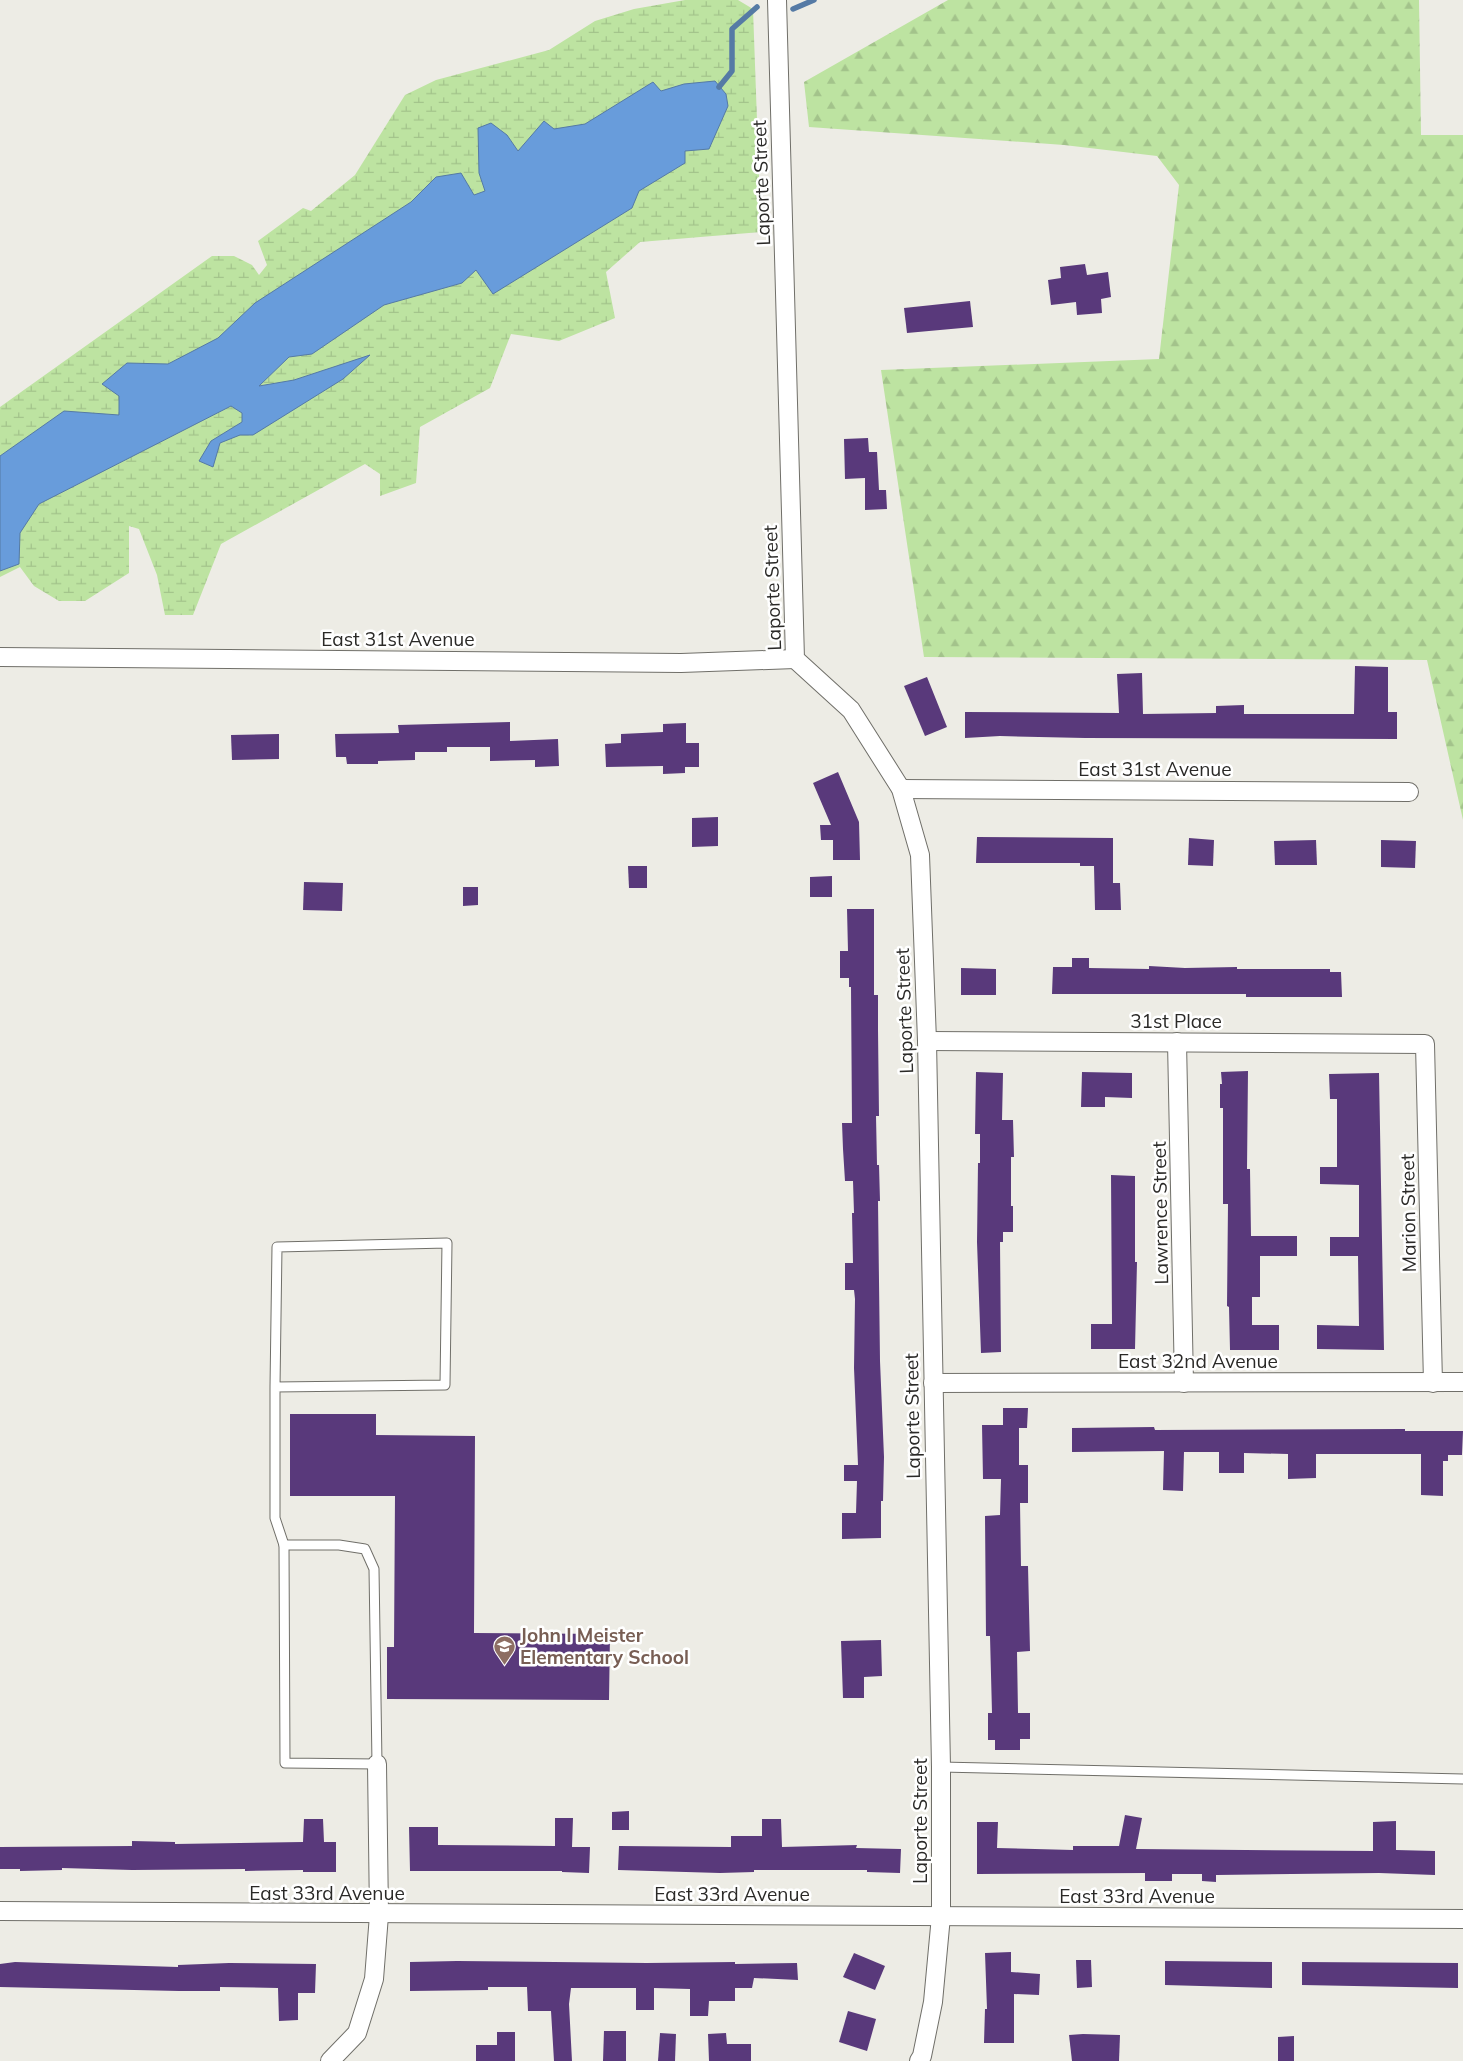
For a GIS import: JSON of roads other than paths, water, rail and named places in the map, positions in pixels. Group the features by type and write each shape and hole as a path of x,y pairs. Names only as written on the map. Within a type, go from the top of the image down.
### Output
{"street":[{"name":"Laporte Street","path":"777,0 796,659 851,710 900,789 920,855 927,1041 941,1767 941,1916 933,2002 919,2061"},
{"name":"East 31st Avenue","path":"0,657 681,663 796,659"},
{"name":"East 31st Avenue","path":"900,789 1409,792"},
{"name":"31st Place","path":"927,1041 1425,1044"},
{"name":"Lawrence Street","path":"1177,1042 1184,1382"},
{"name":"Marion Street","path":"1425,1044 1433,1382"},
{"name":"East 32nd Avenue","path":"933,1383 1463,1382"},
{"path":"330,2061 357,2033 374,1980 379,1915 377,1764"},
{"name":"East 33rd Avenue","path":"0,1911 379,1915 1463,1919"}],"lane":[{"path":"275,1386 445,1385 447,1243 277,1247 275,1386 274,1518 284,1545 285,1763 377,1764 374,1570 365,1549 339,1545 284,1545"},
{"path":"941,1767 1463,1780"}],"water":[{"path":"715,81 726,94 728,106 709,149 685,151 685,163 639,191 632,208 493,294 476,270 462,283 384,305 312,354 289,357 259,386 294,380 370,355 343,379 253,435 240,435 220,443 213,467 199,461 211,441 242,422 242,413 231,406 39,504 20,533 19,564 0,571 0,456 64,411 119,415 119,396 102,384 127,363 168,364 218,338 255,303 411,202 436,177 461,173 474,195 485,191 479,173 478,128 491,123 507,135 518,151 544,121 554,129 585,124 653,82 661,91 684,84"}],"waterway":[{"path":"793,9 814,0"},
{"path":"719,87 732,71 732,29 757,7"}],"place":[{"name":"John I Meister Elementary School","path":"504,1665"}]}
